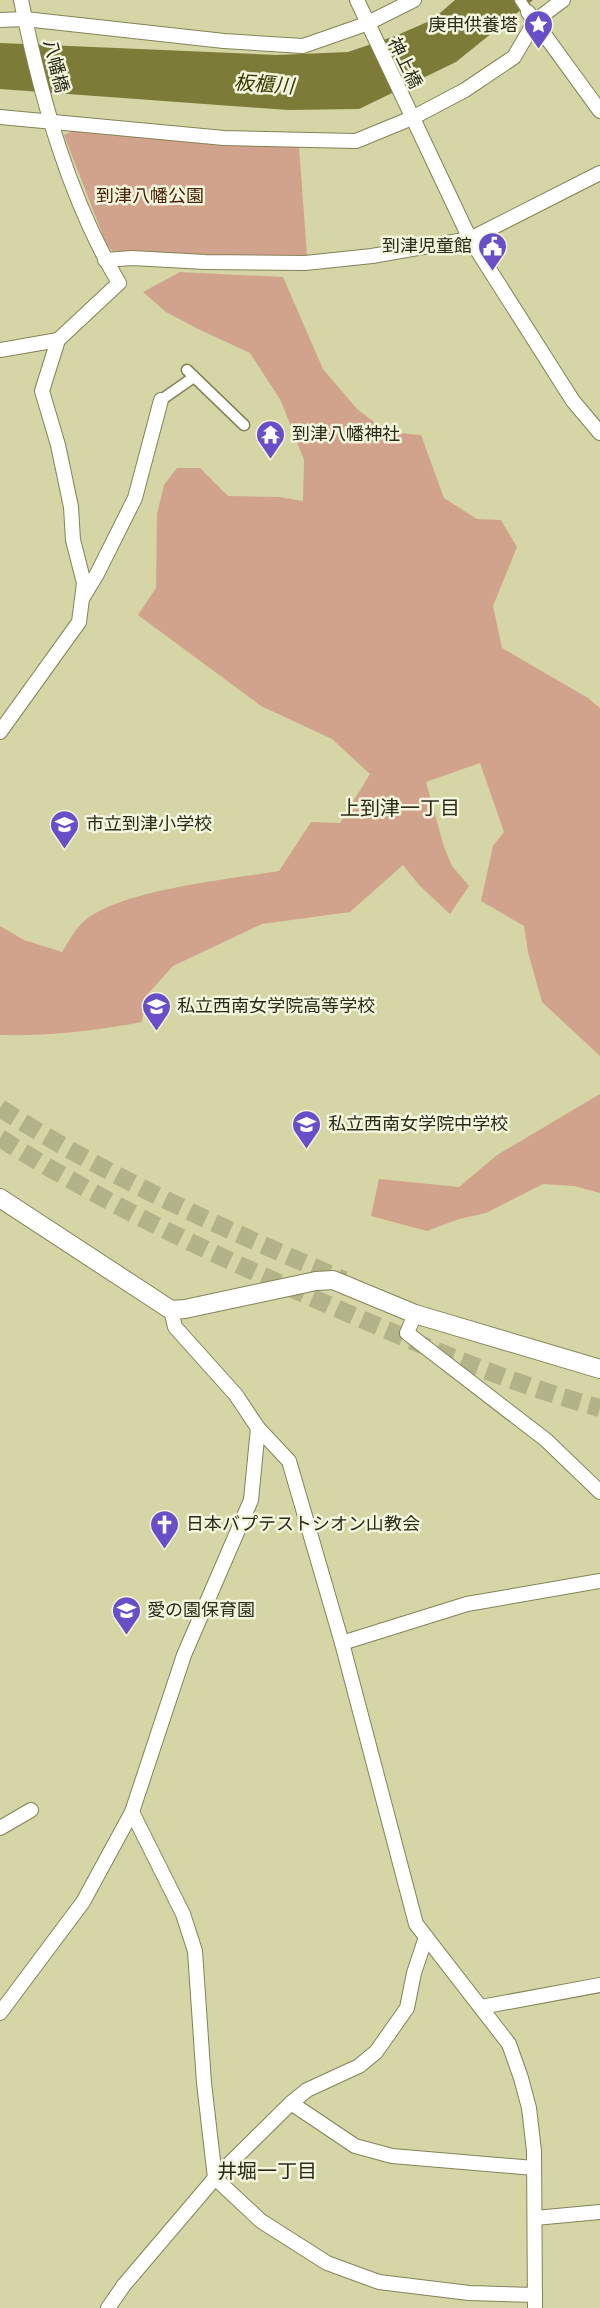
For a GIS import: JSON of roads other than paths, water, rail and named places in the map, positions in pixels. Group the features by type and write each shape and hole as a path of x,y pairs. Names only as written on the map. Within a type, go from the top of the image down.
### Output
{"street":[{"name":"八幡橋","path":"21,0 51,123 90,230 119,282 58,340"},
{"name":"神上橋","path":"357,0 366,24 471,239 573,401 600,433"},
{"path":"0,20 25,20 224,41 303,46 366,24 414,0"},
{"path":"520,0 600,111"},
{"path":"0,117 224,138 356,141 412,118 465,90 514,57 532,17 563,0"},
{"path":"105,260 132,258 205,262 305,263 372,256 471,239 600,173"},
{"path":"0,350 58,340 42,391 58,445 71,507 73,540 84,583 79,622 0,732"},
{"path":"82,598 97,574 135,498 161,400 191,373 244,425"},
{"path":"0,1198 171,1310 316,1281 333,1280 415,1314 600,1369"},
{"path":"132,1812 183,1914 195,1951 204,2083 215,2178 261,2221 327,2263 379,2282 535,2301 534,2168 529,2108 509,2044 416,1924 342,1643 289,1461 258,1428 236,1395 175,1327 171,1310"},
{"path":"415,1314 407,1333 546,1440 600,1492"},
{"path":"0,2013 83,1902 132,1812 184,1655 251,1500 258,1428"},
{"path":"342,1643 467,1604 600,1581"},
{"path":"0,1828 31,1810"},
{"path":"108,2308 124,2285 215,2178 291,2103 307,2090 359,2066 376,2052 407,2008 414,1973 426,1937"},
{"path":"481,2007 600,1985"},
{"path":"291,2103 355,2146 392,2156 534,2168"},
{"path":"535,2218 600,2212"}],"water":[{"name":"板櫃川","path":"455,0 533,0 456,62 359,109 288,110 0,89 0,43 277,55 348,52 432,20"}],"tunnel":[{"path":"0,1108 125,1180 256,1242 344,1280"},
{"path":"0,1138 126,1210 257,1273 471,1364 535,1388 600,1408"}],"place":[{"name":"庚申供養塔","path":"539,50"},
{"name":"到津児童館","path":"493,272"},
{"name":"到津八幡神社","path":"271,460"},
{"name":"市立到津小学校","path":"65,850"},
{"name":"私立西南女学院高等学校","path":"156,1032"},
{"name":"私立西南女学院中学校","path":"307,1150"},
{"name":"日本バプテストシオン山教会","path":"165,1550"},
{"name":"愛の園保育園","path":"126,1636"}],"district":[{"name":"上到津一丁目","path":"400,808"},
{"name":"井堀一丁目","path":"267,2171"}],"park label":[{"name":"到津八幡公園","path":"150,196"}]}
